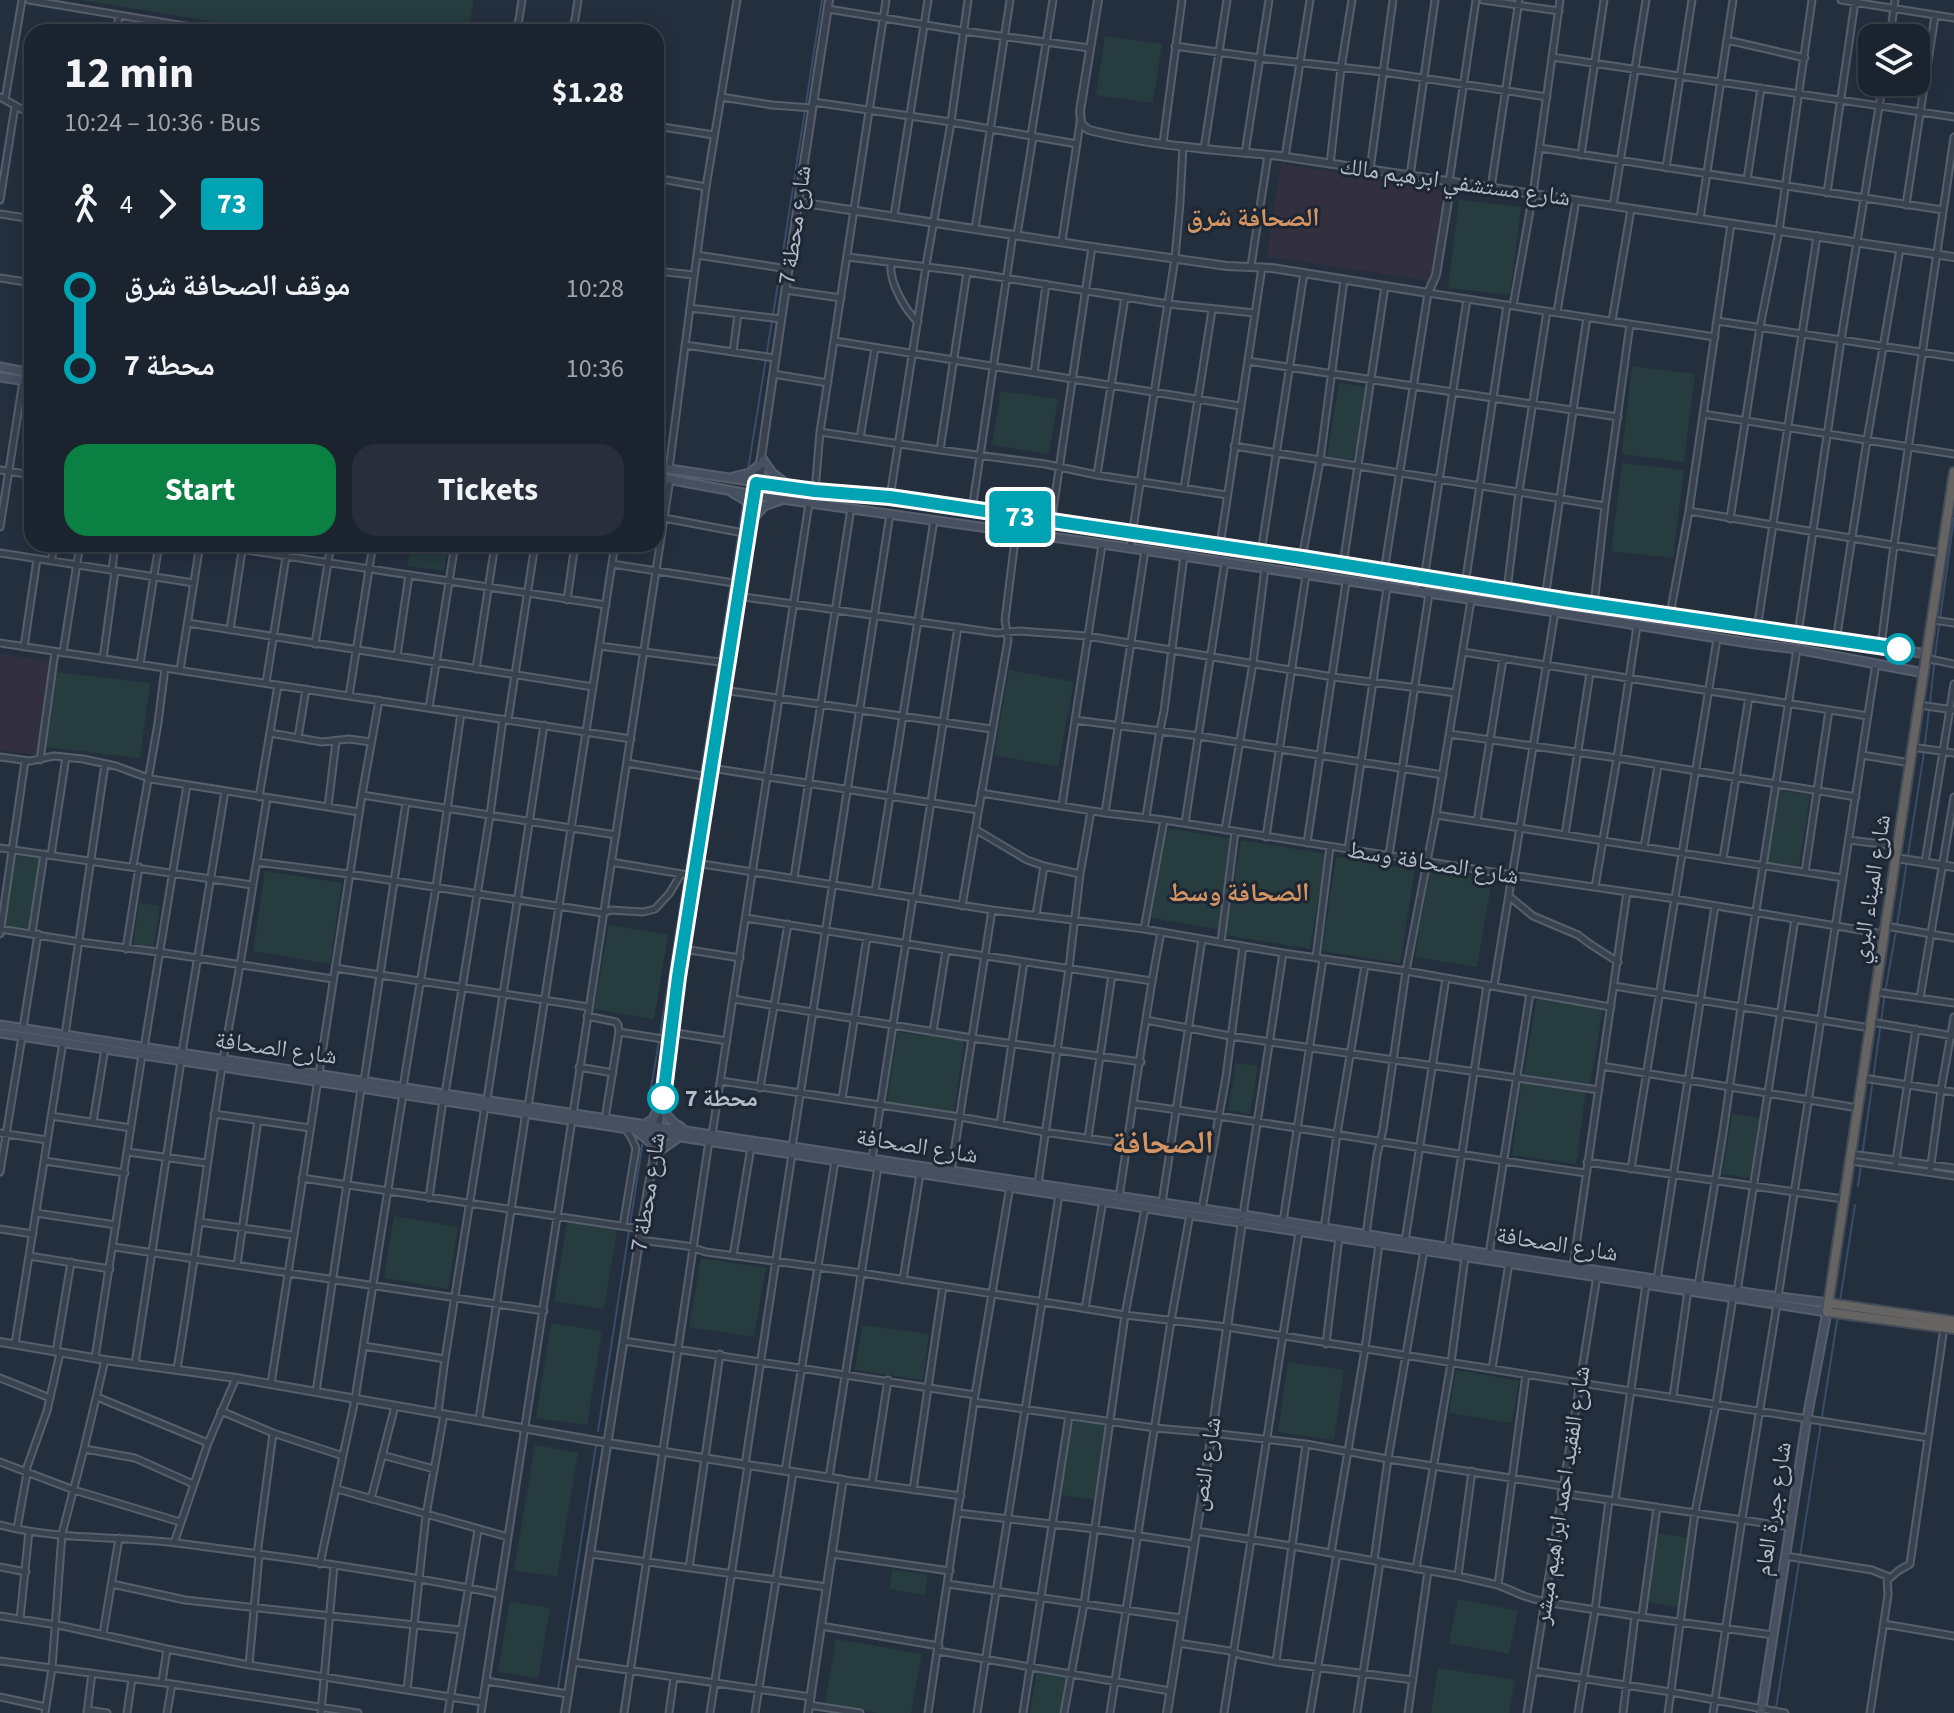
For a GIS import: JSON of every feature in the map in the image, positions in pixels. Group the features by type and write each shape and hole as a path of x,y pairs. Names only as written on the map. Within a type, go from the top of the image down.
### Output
{"highway":[{"name":"شارع الميناء البري","path":"1828,1307 1954,472"},
{"path":"1828,1307 1948,1322 1954,1329"}],"main road":[{"path":"0,367 24,372"},
{"path":"0,377 24,380"},
{"path":"726,479 747,474 762,459 772,473 794,488"},
{"path":"664,468 815,491 890,497 1302,558 1545,598 1881,646 1926,656"},
{"path":"664,478 757,495 1145,550 1797,649 1924,673"},
{"path":"723,489 741,497 754,513 785,499"},
{"path":"1895,666 1899,649"},
{"name":"شارع الصحافة","path":"0,1025 22,1032 572,1117 630,1130 702,1133 710,1138 751,1147 792,1150 835,1161 920,1174 1038,1184 1202,1209 1299,1231 1379,1244 1657,1280 1828,1307"},
{"name":"شارع الصحافة","path":"0,1033 22,1032"},
{"name":"شارع الصحافة","path":"64,1039 105,1048 143,1051"},
{"path":"643,1125 653,1119 663,1098"},
{"path":"661,1109 677,1126 702,1133"},
{"name":"شارع الصحافة","path":"572,1117 643,1125 680,1136 951,1172 1059,1194 1190,1214 1283,1222 1448,1247 1573,1267 1646,1284 1735,1294"},
{"path":"630,1130 647,1139 655,1152 680,1136"},
{"name":"شارع جبرة العام","path":"1761,1711 1807,1418 1828,1307"}],"street":[{"path":"22,0 2,99 24,111"},
{"path":"29,0 181,24"},
{"path":"518,24 522,0"},
{"path":"574,24 578,0"},
{"path":"669,469 706,187 737,0"},
{"name":"شارع محطة 7","path":"565,1713 659,1130 670,1036 737,596 759,483 829,0"},
{"path":"815,491 820,432 886,0"},
{"path":"894,216 928,0"},
{"path":"890,497 968,0"},
{"path":"975,229 1010,0"},
{"path":"972,510 1053,0"},
{"path":"1062,241 1098,0"},
{"path":"1163,143 1182,0"},
{"path":"1204,149 1227,0"},
{"path":"1245,154 1269,0"},
{"path":"1285,157 1310,0"},
{"path":"1330,164 1352,0"},
{"path":"1370,170 1393,0"},
{"path":"1410,176 1435,0"},
{"path":"1384,572 1428,293 1436,275 1476,0"},
{"path":"1483,0 1559,11"},
{"path":"1465,585 1493,399 1533,194 1560,0"},
{"path":"1581,155 1604,0"},
{"path":"1613,206 1646,0"},
{"path":"1666,168 1692,0"},
{"path":"1700,219 1733,0"},
{"path":"1730,519 1760,327 1779,231 1812,0"},
{"path":"1841,0 1954,18"},
{"path":"1892,24 1895,0"},
{"path":"1827,193 1855,2"},
{"path":"1491,188 1519,3"},
{"path":"828,9 1090,48"},
{"path":"118,24 119,16"},
{"path":"1906,205 1935,16"},
{"path":"1727,40 1805,58"},
{"path":"1175,46 1383,72 1547,97"},
{"path":"1552,57 1954,117"},
{"path":"1747,180 1761,88"},
{"path":"1798,635 1881,96"},
{"path":"721,97 772,105 813,105 909,116 1077,144"},
{"path":"0,200 3,164 15,106"},
{"name":"شارع مستشفي ابرهيم مالك","path":"1080,122 1093,131 1163,143 1285,157 1954,257"},
{"path":"664,127 715,135"},
{"path":"1881,646 1954,137"},
{"path":"1130,548 1175,258 1183,146"},
{"path":"1540,148 1943,210"},
{"path":"1251,266 1268,155"},
{"path":"664,179 706,187"},
{"path":"1557,312 1576,200"},
{"path":"798,202 1227,266 1304,273 1715,337"},
{"path":"1612,321 1631,209"},
{"path":"0,214 24,218"},
{"path":"1670,615 1689,511 1731,224"},
{"path":"1757,629 1817,236"},
{"path":"1049,537 1092,247"},
{"path":"1836,641 1900,249"},
{"path":"697,255 788,269"},
{"path":"848,257 967,272 1168,304 1255,313"},
{"path":"891,264 891,275 903,303 918,323"},
{"path":"1220,547 1262,267"},
{"path":"664,272 694,275"},
{"path":"940,450 967,272"},
{"path":"1261,553 1304,273"},
{"path":"0,278 24,282"},
{"path":"1302,558 1320,461 1344,280"},
{"path":"1034,373 1046,284"},
{"path":"1343,565 1385,286"},
{"path":"785,290 841,298"},
{"path":"1097,475 1125,297"},
{"path":"1389,855 1415,687 1426,593 1424,578 1467,299"},
{"path":"690,308 781,319"},
{"path":"1184,488 1212,310"},
{"path":"1507,590 1547,311"},
{"path":"733,352 738,314"},
{"path":"1545,598 1587,317"},
{"path":"1717,321 1954,357"},
{"path":"1594,605 1630,324"},
{"path":"835,341 1240,406"},
{"path":"685,345 775,358"},
{"path":"860,438 875,348"},
{"path":"1248,361 1618,417"},
{"path":"773,374 828,383"},
{"path":"0,527 8,471 24,399"},
{"path":"1703,414 1954,454"},
{"path":"820,432 1045,464 1227,495"},
{"path":"1234,446 1605,506"},
{"path":"0,470 24,474"},
{"path":"670,479 664,518 749,531"},
{"path":"624,1713 809,502"},
{"path":"794,878 851,508"},
{"path":"1689,511 1942,553"},
{"path":"710,1713 774,1261 890,513"},
{"path":"875,891 934,520"},
{"path":"962,906 1008,631 1005,620 1016,532"},
{"path":"1062,805 1102,545"},
{"path":"1105,813 1145,550"},
{"path":"51,561 53,552"},
{"path":"63,653 79,552"},
{"path":"103,659 115,552"},
{"path":"140,664 158,552"},
{"path":"180,670 199,552"},
{"path":"230,630 241,552"},
{"path":"264,552 606,605"},
{"path":"266,683 287,552"},
{"path":"315,644 330,552"},
{"path":"349,696 372,552"},
{"path":"429,708 453,552"},
{"path":"476,669 494,552"},
{"path":"429,1198 534,552"},
{"path":"567,600 574,552"},
{"path":"479,1419 614,552"},
{"path":"481,1713 659,552"},
{"path":"0,553 194,583"},
{"path":"1146,817 1167,690 1184,556"},
{"path":"24,647 37,559"},
{"path":"1185,823 1225,562"},
{"path":"612,564 740,584"},
{"path":"1225,830 1253,663 1265,568"},
{"path":"397,656 409,575"},
{"path":"1266,837 1306,575"},
{"path":"1307,843 1346,582"},
{"path":"1348,849 1387,588"},
{"path":"737,596 997,633 1087,636 1333,677 1456,693"},
{"path":"1366,1235 1406,971 1436,815 1471,600"},
{"path":"1448,1247 1474,1073 1509,897 1555,612"},
{"path":"1932,620 1954,623"},
{"path":"188,623 593,687"},
{"path":"1595,887 1637,626"},
{"path":"871,1160 958,627"},
{"path":"1631,1169 1717,639"},
{"path":"0,643 631,739"},
{"path":"600,646 727,663"},
{"path":"1698,1286 1797,649"},
{"path":"40,760 55,652"},
{"path":"1463,652 1868,716"},
{"path":"1926,656 1954,664"},
{"path":"1477,821 1503,659"},
{"path":"1713,1713 1876,662"},
{"path":"126,949 165,668"},
{"path":"1565,835 1590,673"},
{"path":"1925,862 1954,684"},
{"path":"177,1369 206,1163 257,862 278,685"},
{"path":"298,738 306,689"},
{"path":"723,690 991,729"},
{"path":"1723,859 1749,697"},
{"path":"271,1384 349,874 379,700"},
{"path":"1919,705 1952,709"},
{"path":"1805,872 1829,710"},
{"path":"320,1564 355,1399 374,1286 461,713"},
{"path":"1075,720 1160,730 1443,775"},
{"path":"407,1690 445,1359 544,725"},
{"path":"270,733 322,742 349,739 371,742"},
{"path":"1449,734 1856,797"},
{"path":"328,807 336,740"},
{"path":"1912,747 1954,753"},
{"path":"1862,755 1910,763"},
{"path":"0,757 25,761 66,757 105,763 149,778 359,812"},
{"path":"0,1172 3,1133 66,757"},
{"path":"25,761 0,930 333,979"},
{"path":"15,1344 80,942 105,763"},
{"path":"627,763 709,777"},
{"path":"1644,847 1658,766"},
{"path":"711,768 978,810"},
{"path":"95,1358 187,785"},
{"path":"135,1364 225,791"},
{"name":"شارع الصحافة وسط","path":"981,793 1795,919 1954,938"},
{"path":"362,795 616,835"},
{"path":"1920,998 1954,797"},
{"path":"316,1392 406,802"},
{"path":"1038,1184 1091,811"},
{"path":"1436,815 1843,878"},
{"path":"1144,929 1164,820"},
{"path":"975,829 1027,860 1080,874"},
{"path":"1221,942 1235,832"},
{"path":"1849,840 1897,846"},
{"path":"1283,1222 1311,1047 1330,847"},
{"path":"0,848 253,885"},
{"path":"1896,858 1954,867"},
{"path":"257,862 603,913 655,909 681,874"},
{"path":"611,862 694,876"},
{"path":"696,863 962,906 1144,929 1611,1007"},
{"path":"1036,915 1044,866"},
{"path":"1573,1267 1627,892"},
{"path":"1509,897 1533,916 1572,931 1618,962"},
{"path":"1657,1280 1715,906"},
{"path":"951,1172 992,910"},
{"path":"746,918 1152,981"},
{"path":"1668,1713 1695,1512 1754,1186 1795,919"},
{"path":"760,1088 788,924"},
{"path":"1119,1197 1161,932"},
{"path":"842,1099 867,937"},
{"path":"1162,1204 1202,939"},
{"path":"1202,1209 1226,1077 1243,946"},
{"path":"683,949 740,958"},
{"path":"933,1032 946,950"},
{"path":"1243,1219 1283,953"},
{"path":"1000,1124 1024,962"},
{"path":"1324,1229 1365,965"},
{"path":"335,968 589,1007"},
{"path":"1088,1138 1112,975"},
{"path":"1405,1241 1446,978"},
{"path":"1614,986 1780,1013 1952,1036"},
{"path":"1875,992 1954,1003"},
{"path":"1489,1254 1530,993"},
{"path":"733,999 1141,1062"},
{"path":"587,1016 618,1025 605,1119"},
{"path":"1931,1169 1954,1017"},
{"path":"1146,1020 1230,1036 1599,1090"},
{"path":"1895,1167 1916,1029"},
{"path":"619,1032 727,1041"},
{"path":"93,1122 105,1048"},
{"path":"1602,1066 1858,1108"},
{"path":"579,1067 613,1073"},
{"path":"1862,1078 1954,1092"},
{"path":"721,1081 1127,1144"},
{"path":"1134,1104 1586,1173"},
{"path":"214,1114 310,1128"},
{"path":"51,1116 131,1128"},
{"path":"237,1265 258,1120"},
{"path":"620,1121 630,1130 636,1148 623,1226"},
{"path":"3,1133 47,1140"},
{"path":"733,1256 751,1147"},
{"path":"128,1152 206,1163"},
{"path":"1850,1157 1897,1160 1954,1176"},
{"path":"1850,1157 1895,1167 1954,1168"},
{"path":"45,1161 125,1173"},
{"path":"755,1713 776,1581 802,1368 835,1161"},
{"path":"1587,1162 1844,1199"},
{"path":"829,1478 878,1167"},
{"path":"903,1280 920,1174"},
{"path":"302,1178 641,1229"},
{"path":"928,1713 1010,1183"},
{"path":"977,1713 1059,1194"},
{"path":"1085,1309 1103,1200"},
{"path":"1064,1713 1084,1604 1125,1315 1146,1207"},
{"path":"36,1213 116,1225"},
{"path":"1110,1713 1190,1214"},
{"name":"شارع النص","path":"1167,1713 1243,1219"},
{"path":"199,1222 293,1235"},
{"path":"0,1229 33,1234"},
{"path":"1224,1713 1299,1231"},
{"path":"1326,1344 1339,1237"},
{"path":"640,1240 1125,1315 1227,1327 1928,1438"},
{"path":"1310,1713 1379,1244"},
{"path":"114,1247 544,1311"},
{"path":"1357,1713 1388,1459 1424,1250"},
{"path":"29,1256 110,1269"},
{"path":"1416,1569 1451,1363 1465,1257"},
{"path":"17,1529 29,1459 50,1398 71,1262"},
{"path":"1492,1369 1509,1263"},
{"name":"شارع الفقيد احمد ابراهيم مبشر","path":"1527,1713 1597,1273"},
{"path":"1578,1713 1646,1284"},
{"path":"913,1490 943,1286"},
{"path":"1673,1397 1688,1290"},
{"path":"1870,1713 1889,1579 1910,1564 1948,1322"},
{"path":"624,1341 975,1395"},
{"path":"0,1342 236,1378 704,1459 961,1496"},
{"path":"364,1346 445,1359"},
{"path":"689,1568 720,1354"},
{"path":"0,1697 46,1710 62,1534 105,1360"},
{"path":"1498,1585 1526,1374"},
{"path":"0,1378 50,1398"},
{"path":"174,1543 208,1443 236,1378"},
{"path":"872,1483 888,1380"},
{"path":"97,1397 208,1443"},
{"path":"974,1402 1155,1428 1348,1450 1511,1477 1612,1500 1790,1527"},
{"path":"371,1499 395,1406"},
{"path":"221,1411 273,1433 343,1456"},
{"path":"1023,1713 1069,1416"},
{"path":"249,1665 273,1433"},
{"path":"1276,1662 1306,1444"},
{"path":"84,1449 135,1458 193,1484"},
{"path":"382,1455 434,1469"},
{"path":"0,1462 74,1490 180,1522"},
{"path":"1458,1576 1472,1471"},
{"path":"844,1480 809,1709 860,1713"},
{"path":"337,1489 508,1537"},
{"path":"1623,1713 1657,1507"},
{"path":"958,1513 1193,1544"},
{"path":"0,1525 29,1531 174,1543 419,1579 498,1594"},
{"path":"448,1713 478,1530"},
{"path":"20,1619 29,1531"},
{"path":"1196,1531 1458,1576 1498,1585 1544,1602 1773,1635"},
{"path":"103,1634 119,1538"},
{"path":"591,1554 827,1587"},
{"path":"832,1554 950,1571"},
{"path":"1785,1556 1872,1570 1884,1573 1889,1579"},
{"path":"322,1710 334,1566"},
{"path":"0,1567 26,1572"},
{"path":"1408,1713 1428,1571"},
{"path":"112,1584 165,1597 461,1630"},
{"path":"948,1584 1181,1618"},
{"path":"0,1616 249,1665 482,1702"},
{"path":"1884,1624 1954,1636"},
{"path":"821,1626 1170,1691"},
{"path":"1178,1643 1276,1662 1413,1680"},
{"path":"162,1682 167,1649"},
{"path":"0,1661 162,1682 322,1710 358,1713"},
{"path":"573,1662 811,1697"},
{"path":"1534,1671 1785,1713"},
{"path":"92,1673 87,1712 107,1713"},
{"path":"669,1713 674,1677"},
{"path":"127,1713 132,1679"},
{"path":"486,1681 568,1694"},
{"path":"167,1713 172,1684"}],"shaded area":[{"path":"1281,164 1444,189 1430,281 1267,256"},
{"path":"0,654 50,661 37,755 0,750"}],"green space":[{"path":"81,0 474,0 470,24 228,24"},
{"path":"1105,36 1162,44 1153,103 1096,95"},
{"path":"1459,200 1521,207 1510,295 1448,288"},
{"path":"1632,366 1695,374 1684,462 1622,454"},
{"path":"1339,383 1366,387 1354,460 1327,456"},
{"path":"1001,391 1058,399 1049,454 992,445"},
{"path":"1622,463 1684,470 1673,558 1611,551"},
{"path":"410,552 447,552 444,571 408,566"},
{"path":"1009,670 1074,682 1058,767 994,755"},
{"path":"55,672 150,683 140,758 45,747"},
{"path":"1779,790 1810,795 1799,867 1767,862"},
{"path":"1161,827 1233,839 1218,929 1147,917"},
{"path":"1241,840 1326,854 1310,949 1225,935"},
{"path":"13,855 42,859 31,929 3,925"},
{"path":"1336,857 1415,869 1400,963 1322,951"},
{"path":"1430,869 1492,879 1477,967 1415,957"},
{"path":"265,871 342,883 330,964 253,951"},
{"path":"139,903 160,906 154,946 133,944"},
{"path":"609,925 668,935 654,1019 594,1009"},
{"path":"1537,997 1603,1009 1590,1085 1524,1074"},
{"path":"897,1032 964,1041 954,1112 887,1102"},
{"path":"1236,1063 1258,1066 1250,1114 1228,1110"},
{"path":"1521,1083 1586,1091 1576,1164 1512,1155"},
{"path":"1732,1114 1760,1118 1751,1178 1722,1174"},
{"path":"394,1216 458,1227 448,1289 384,1278"},
{"path":"567,1222 617,1230 604,1309 554,1301"},
{"path":"701,1258 766,1268 754,1337 689,1327"},
{"path":"551,1323 602,1331 587,1425 536,1418"},
{"path":"862,1325 929,1334 923,1380 855,1370"},
{"path":"1288,1362 1344,1370 1334,1440 1278,1432"},
{"path":"1456,1370 1519,1381 1512,1423 1449,1413"},
{"path":"1072,1418 1108,1424 1096,1500 1061,1495"},
{"path":"535,1445 578,1453 557,1577 514,1570"},
{"path":"1657,1533 1690,1538 1679,1607 1647,1602"},
{"path":"893,1569 928,1575 925,1595 889,1589"},
{"path":"1458,1599 1518,1611 1509,1654 1449,1643"},
{"path":"510,1601 550,1608 538,1678 498,1672"},
{"path":"836,1639 922,1654 911,1713 878,1713 825,1704"},
{"path":"1438,1668 1515,1680 1509,1713 1431,1713"},
{"path":"1037,1669 1072,1675 1066,1713 1030,1713"}],"waterway":[{"path":"781,265 822,0"},
{"path":"748,470 780,271"},
{"path":"739,529 743,504"},
{"path":"1930,703 1954,518"},
{"path":"660,1035 738,536"},
{"path":"1897,925 1929,710"},
{"path":"1858,1186 1896,931"},
{"path":"651,1088 659,1041"},
{"path":"630,1225 643,1140"},
{"path":"1840,1301 1855,1205"},
{"path":"598,1431 629,1231"},
{"path":"1776,1708 1838,1315"},
{"path":"558,1689 596,1445"}],"bus line":[{"name":"73","path":"663,1098 678,977 756,483 890,497 1899,649"}],"place":[{"name":"محطة 7","path":"663,1098"}],"district":[{"name":"الصحافة شرق","path":"1253,217"},
{"name":"الصحافة وسط","path":"1239,892"},
{"name":"الصحافة","path":"1163,1143"}]}
